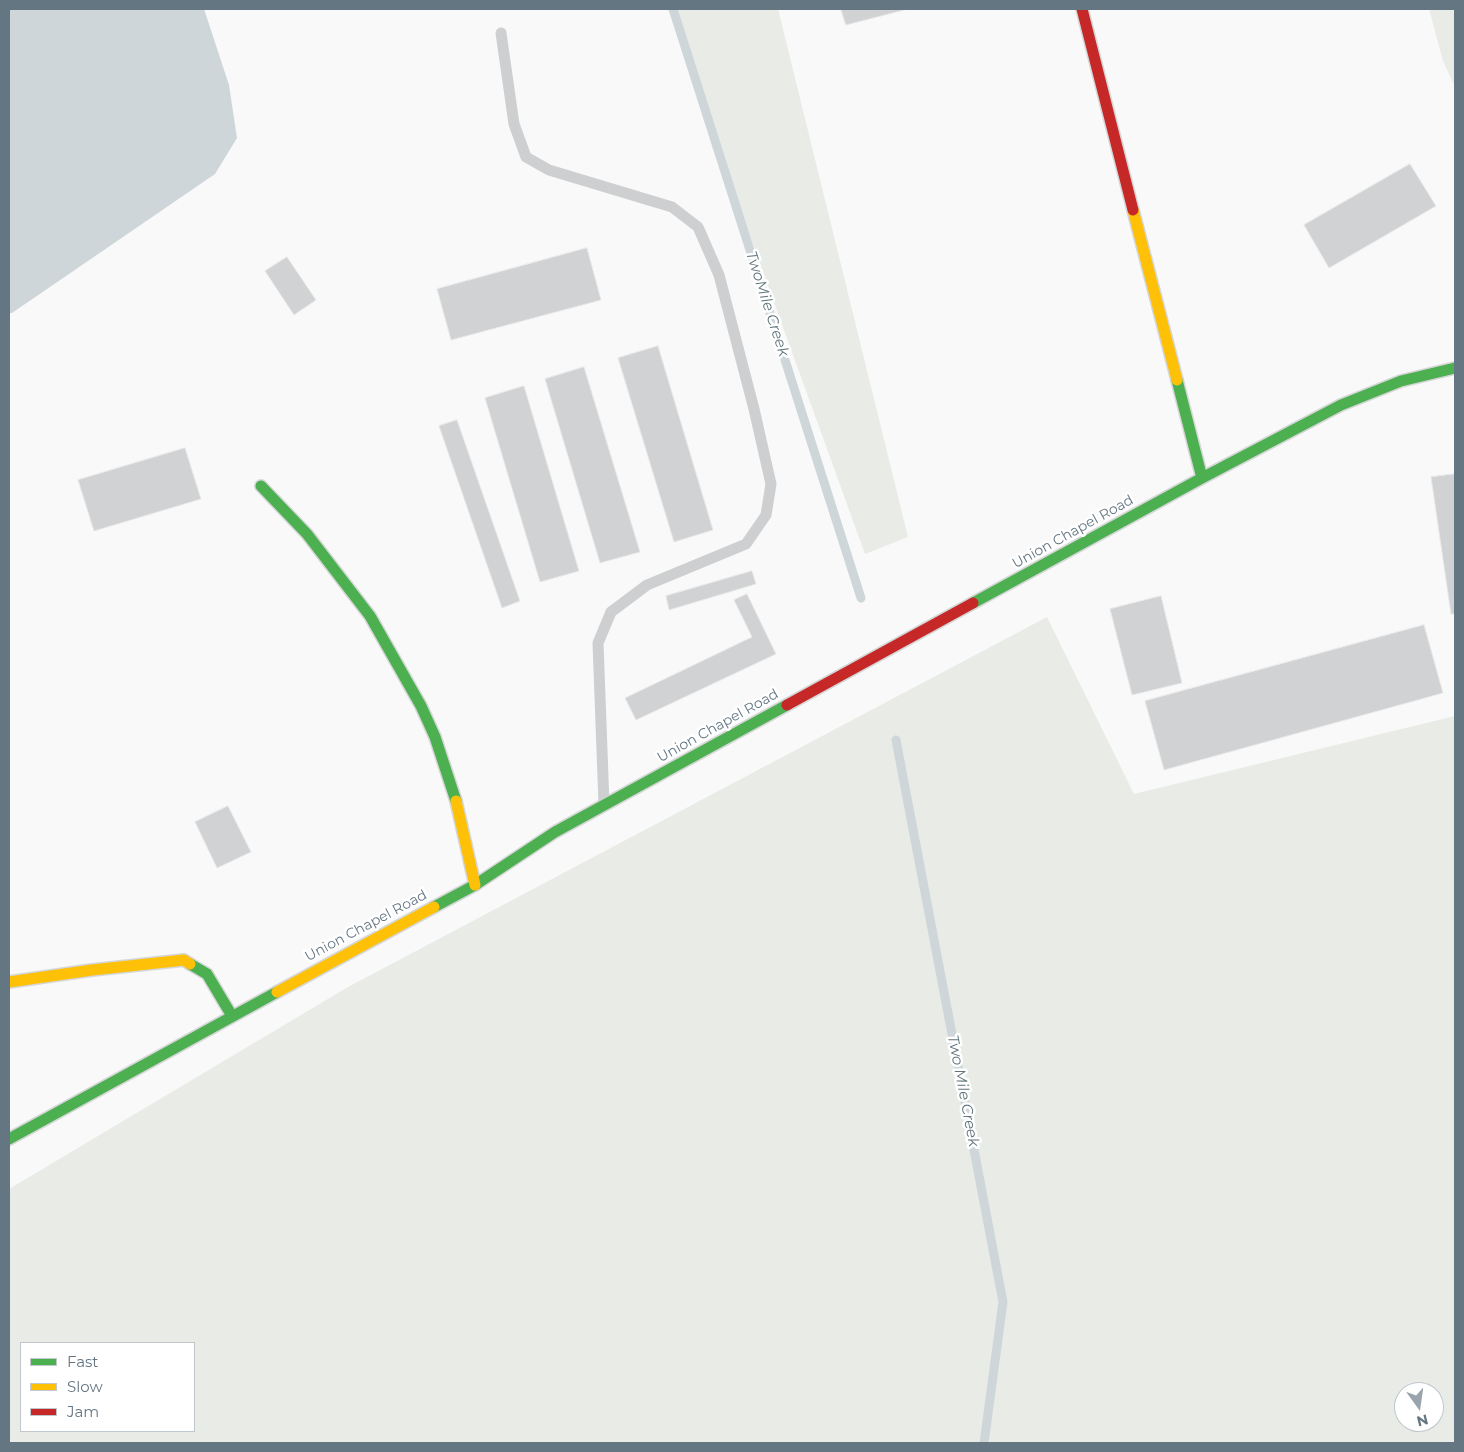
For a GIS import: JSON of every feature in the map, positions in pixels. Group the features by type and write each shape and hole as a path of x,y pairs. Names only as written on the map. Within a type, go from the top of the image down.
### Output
{"street":[{"path":"1082,9 1202,478"},
{"name":"Union Chapel Road","path":"9,1140 475,884 555,832 1202,478 1340,405 1401,381 1455,368"},
{"path":"261,486 307,534 370,616 421,706 447,770 457,804 475,884"},
{"path":"9,982 92,970 184,960 208,974 232,1016"}],"lane":[{"path":"501,33 514,124 526,157 549,170 672,207 698,227 719,275 754,409 771,484 766,515 746,544 647,585 611,612 598,643 604,805"}],"shaded area":[{"path":"9,9 204,9 229,85 237,138 215,174 12,313 9,313"},
{"path":"668,9 778,9 908,537 865,554"},
{"path":"1429,9 1455,9 1455,87 1443,61"},
{"path":"1047,617 1134,794 1455,716 1455,1443 9,1443 9,1189 348,987"}],"building":[{"path":"841,9 908,9 846,25"},
{"path":"1410,164 1436,206 1329,268 1304,225"},
{"path":"587,248 601,300 451,340 437,289"},
{"path":"287,257 316,300 294,315 265,271"},
{"path":"658,346 713,530 674,542 618,358"},
{"path":"584,367 640,552 600,563 545,379"},
{"path":"524,386 579,571 540,582 485,398"},
{"path":"457,420 520,601 502,608 439,426"},
{"path":"185,448 201,499 94,531 78,480"},
{"path":"1455,474 1455,614 1451,614 1431,477"},
{"path":"752,571 756,584 669,610 666,596"},
{"path":"747,594 776,654 636,720 625,698 752,637 734,600"},
{"path":"1161,596 1182,683 1132,695 1110,609"},
{"path":"1424,625 1443,693 1164,770 1145,701"},
{"path":"228,806 251,852 217,868 195,822"}],"waterway":[{"name":"TwoMile Creek","path":"673,9 861,598"},
{"name":"Two Mile Creek","path":"896,740 1003,1302 984,1443"}],"traffic: fast":[{"path":"973,603 1202,478 1341,405 1401,381 1455,368"},
{"path":"1177,380 1202,478"},
{"path":"261,486 307,534 370,616 421,706 435,737 456,801"},
{"path":"434,907 475,885 555,832 787,705"},
{"path":"190,964 207,974 232,1016"},
{"path":"9,1139 277,992"}],"traffic: slow":[{"path":"1133,210 1177,380"},
{"path":"456,801 475,885"},
{"path":"277,992 434,907"},
{"path":"9,982 92,970 184,960 190,964"}],"traffic: jam":[{"path":"1082,9 1133,210"},
{"path":"787,705 973,603"}]}
